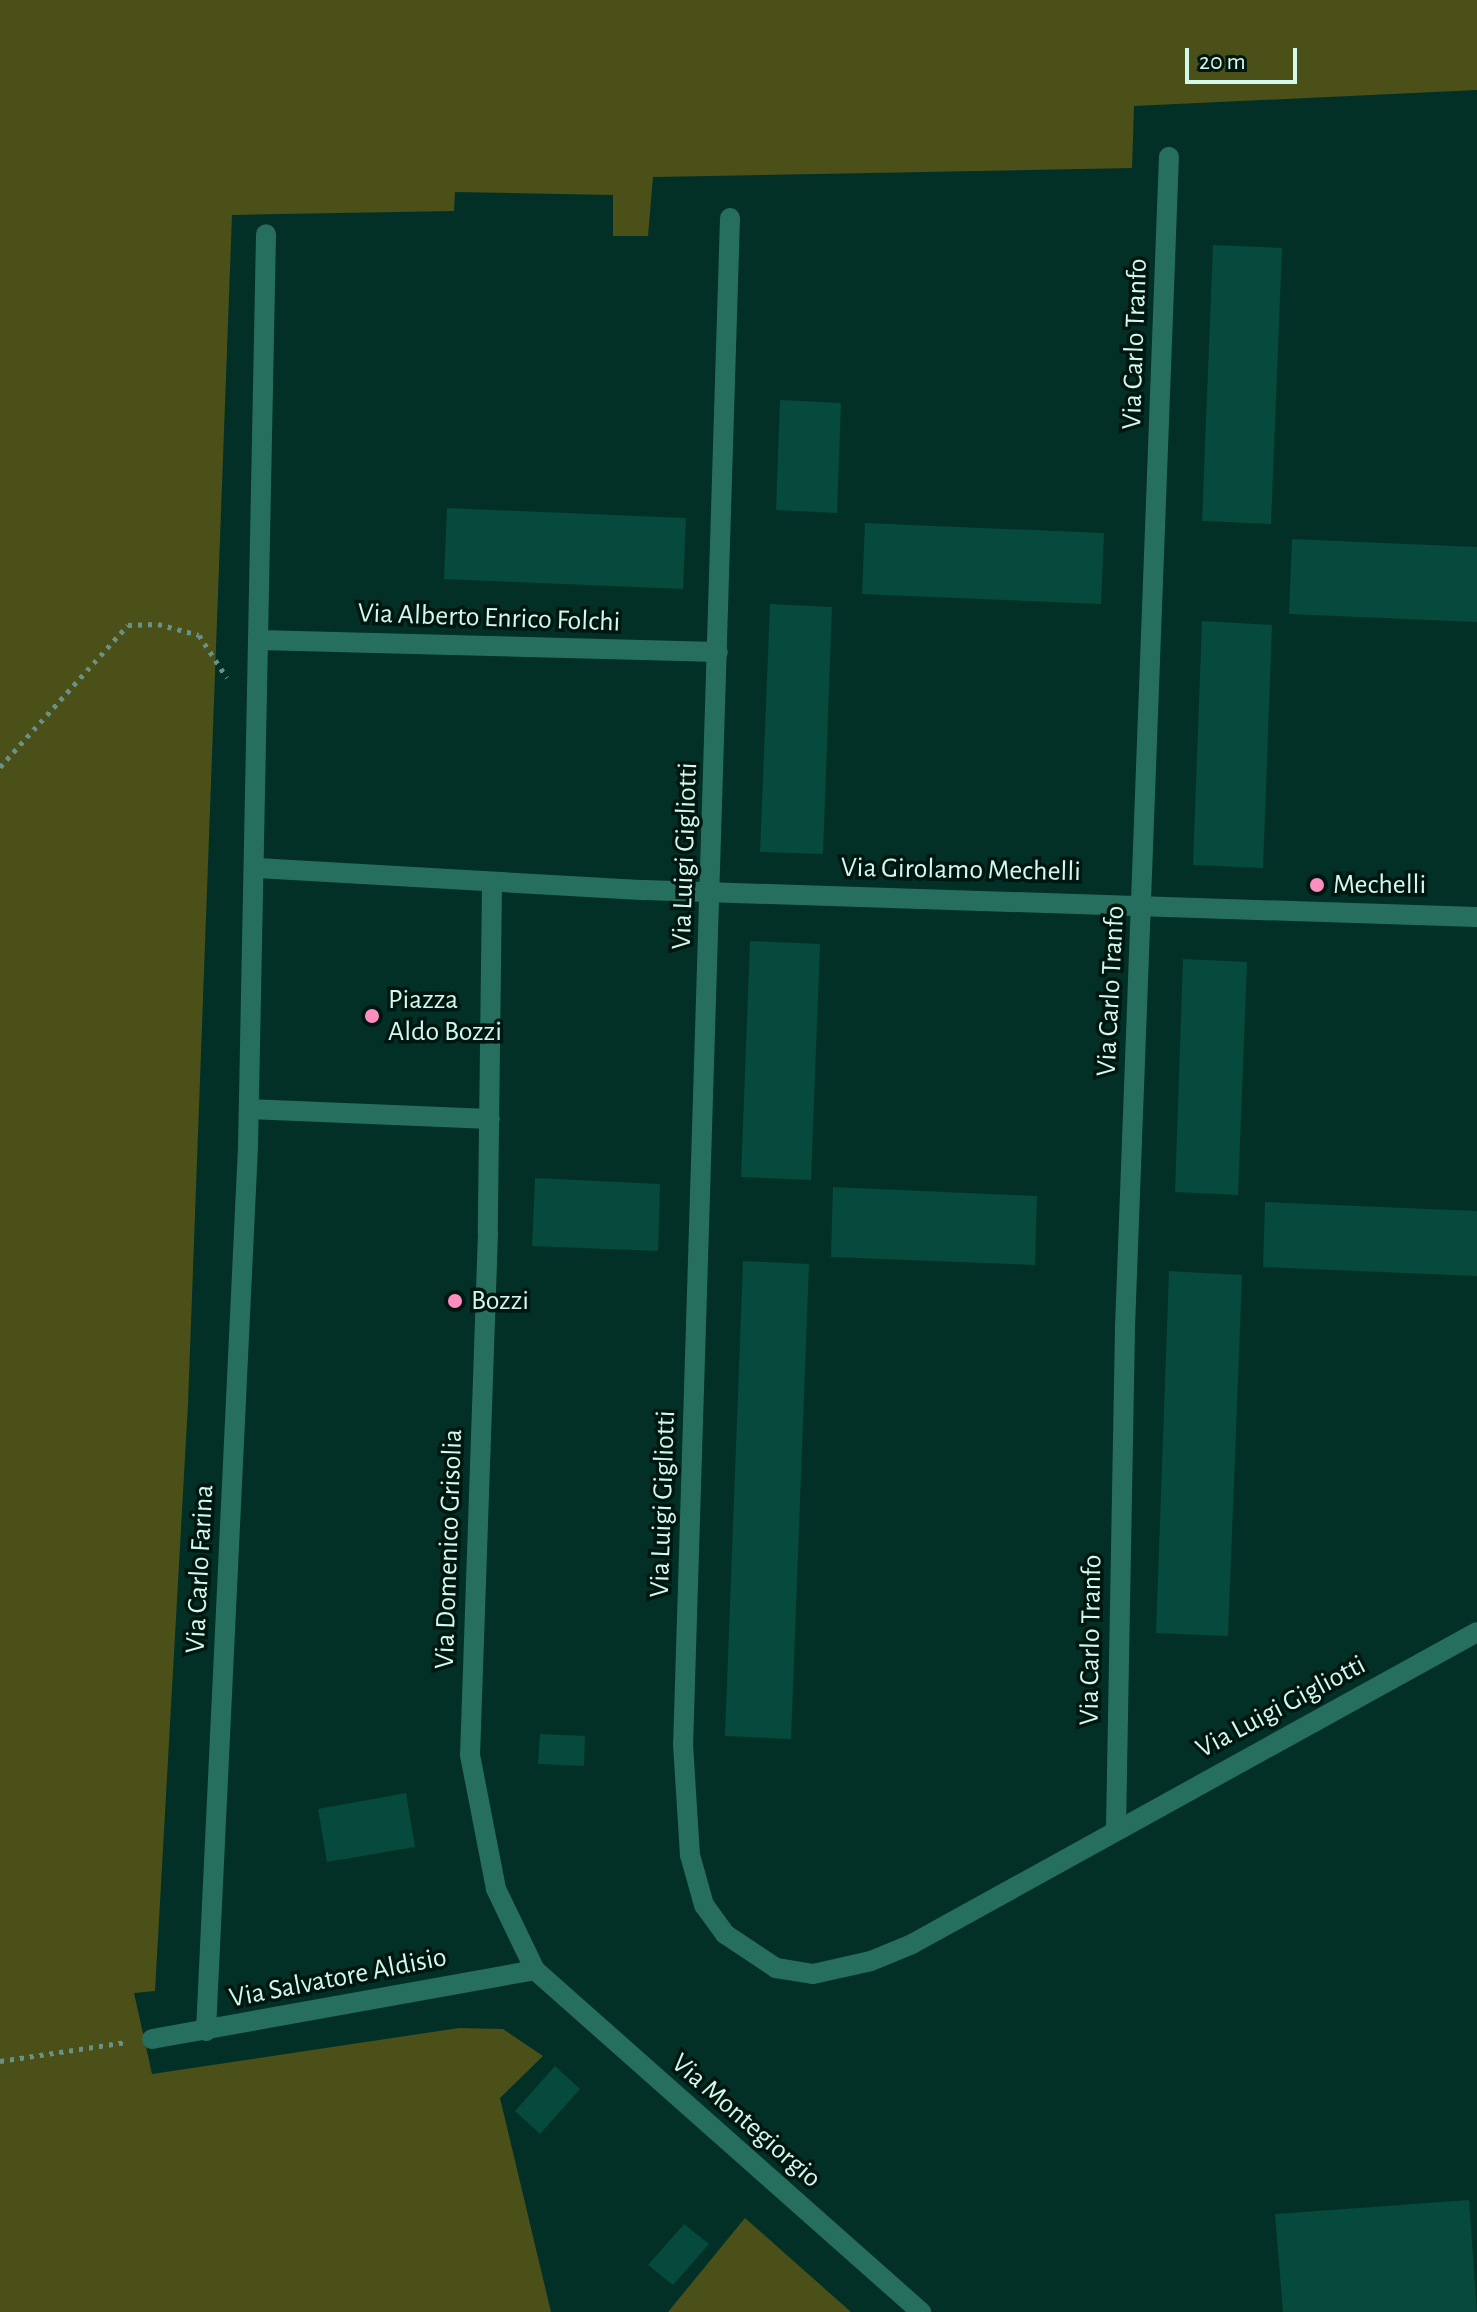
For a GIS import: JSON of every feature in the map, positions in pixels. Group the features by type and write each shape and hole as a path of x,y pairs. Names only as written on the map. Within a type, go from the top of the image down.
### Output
{"street":[{"name":"Via Carlo Tranfo","path":"1116,1828 1125,1327 1144,904 1169,157"},
{"name":"Via Luigi Gigliotti","path":"730,218 712,892 683,1744 690,1855 704,1905 725,1934 757,1959 795,1973 832,1972 912,1944 1116,1828 1477,1632"},
{"path":"257,868 492,883 490,1119 249,1109 257,868 255,728 266,234"},
{"name":"Via Alberto Enrico Folchi","path":"258,640 718,652"},
{"name":"Via Girolamo Mechelli","path":"492,883 1477,917"},
{"name":"Via Carlo Farina","path":"206,2031 249,1109"},
{"name":"Via Domenico Grisolia","path":"490,1119 470,1755 496,1889 535,1970"},
{"name":"Via Salvatore Aldisio","path":"152,2039 535,1970"},
{"name":"Via Montegiorgio","path":"535,1970 921,2312"}],"path":[{"path":"0,767 128,625 158,624 199,635 255,728"},
{"path":"0,2061 152,2039"}],"green space":[{"path":"0,0 1477,0 1477,90 1134,106 1132,168 653,177 648,236 613,236 613,195 455,192 454,211 232,215 188,1404 155,1991 134,1993 152,2074 459,2028 503,2029 543,2056 500,2098 551,2312 0,2312"},
{"path":"745,2218 851,2312 668,2312"}],"building":[{"path":"1213,245 1282,248 1271,524 1202,521"},
{"path":"780,400 841,403 837,513 776,510"},
{"path":"447,508 686,518 683,589 444,579"},
{"path":"865,523 1104,533 1101,604 862,594"},
{"path":"1292,539 1477,547 1477,622 1289,614"},
{"path":"770,604 832,607 823,854 760,852"},
{"path":"1202,621 1272,625 1263,868 1193,865"},
{"path":"750,941 820,944 811,1180 741,1177"},
{"path":"1183,959 1247,962 1238,1195 1175,1192"},
{"path":"535,1178 660,1184 658,1251 532,1246"},
{"path":"833,1187 1037,1196 1035,1265 831,1257"},
{"path":"1265,1202 1477,1211 1477,1276 1263,1267"},
{"path":"743,1261 809,1264 791,1739 725,1736"},
{"path":"1169,1271 1242,1275 1228,1636 1156,1633"},
{"path":"540,1734 585,1736 584,1766 538,1764"},
{"path":"406,1793 415,1847 327,1862 318,1809"},
{"path":"555,2066 580,2089 540,2134 515,2111"},
{"path":"1469,2200 1477,2312 1283,2312 1275,2214"},
{"path":"684,2224 709,2244 673,2285 648,2265"}],"place":[{"name":"Mechelli","path":"1317,885"},
{"name":"Piazza Aldo Bozzi","path":"372,1016"},
{"name":"Bozzi","path":"455,1301"}]}
